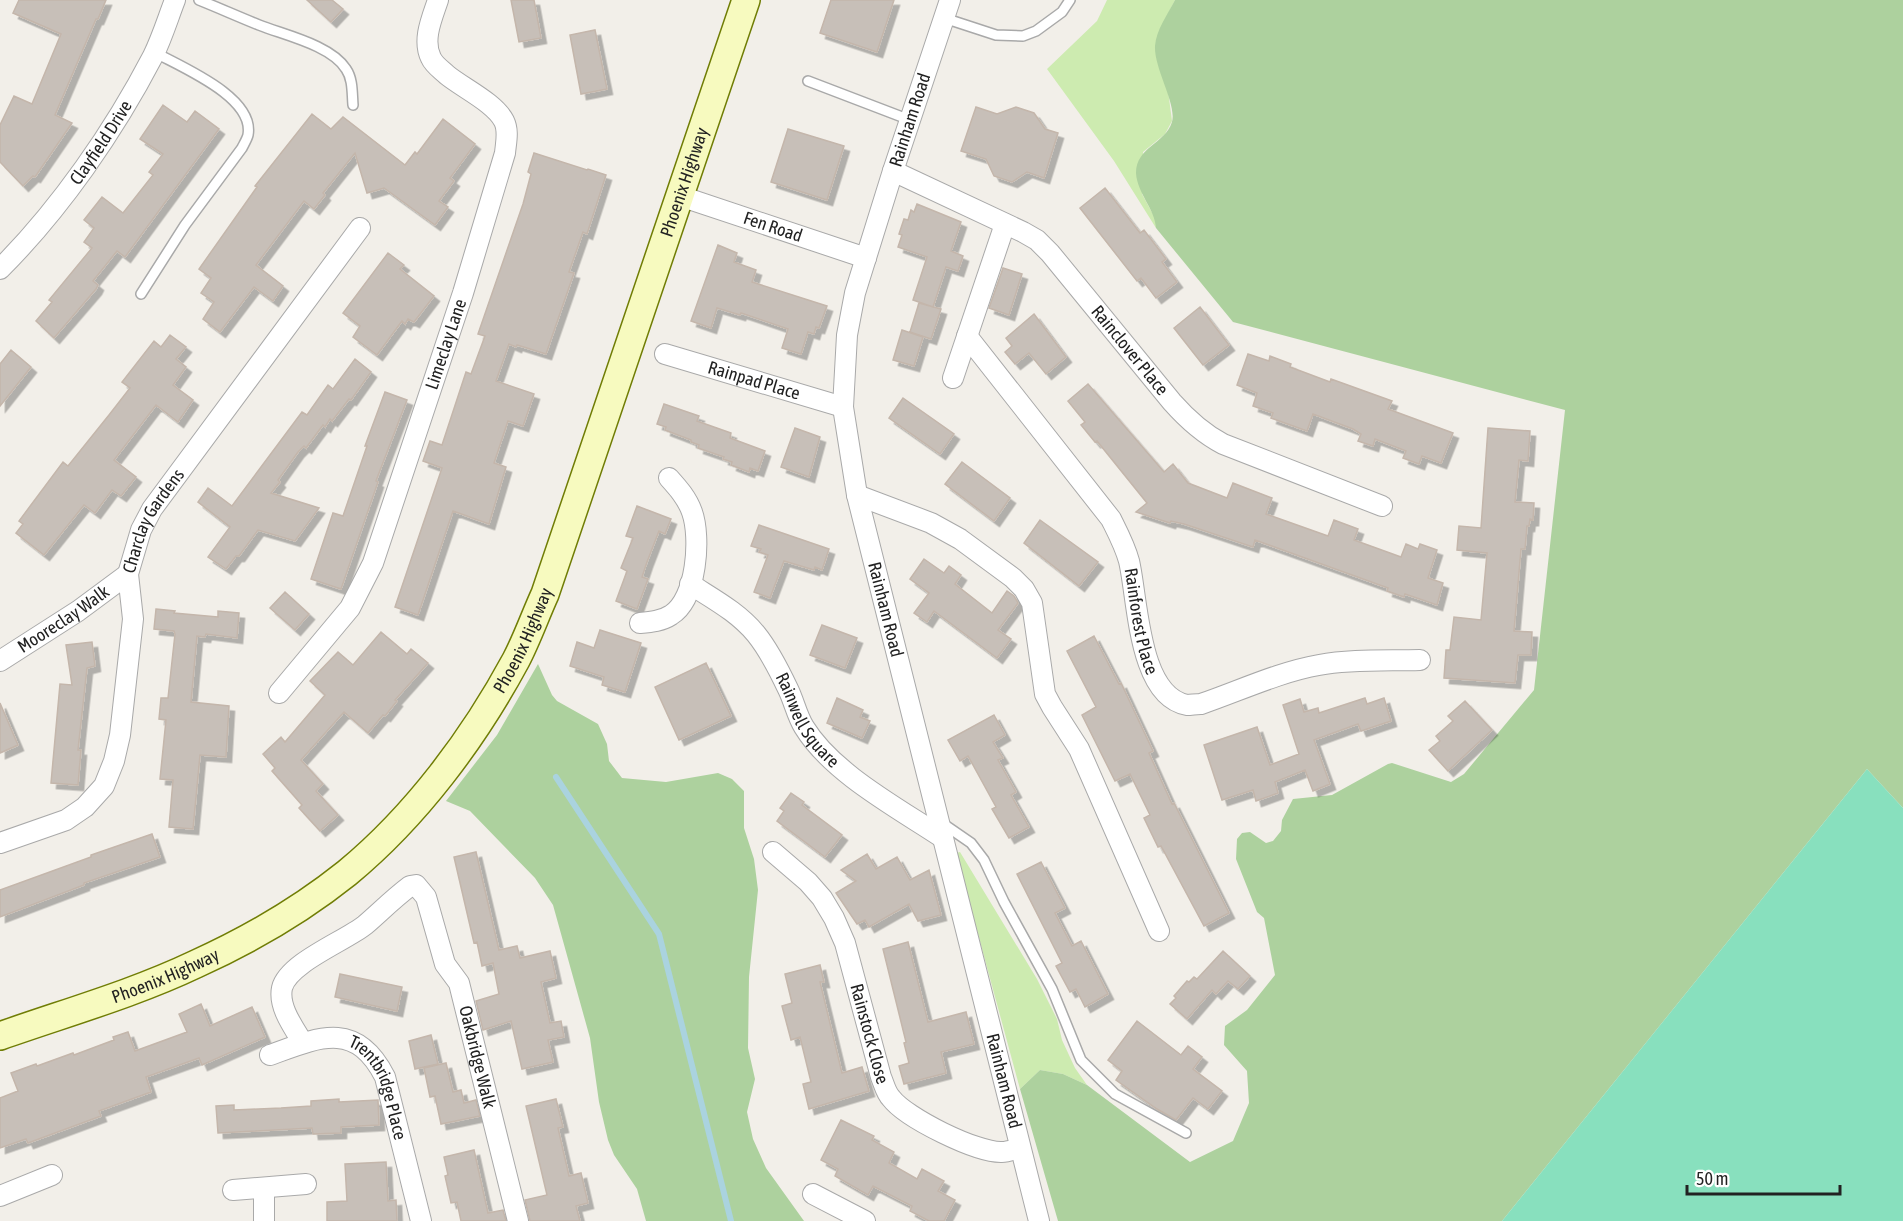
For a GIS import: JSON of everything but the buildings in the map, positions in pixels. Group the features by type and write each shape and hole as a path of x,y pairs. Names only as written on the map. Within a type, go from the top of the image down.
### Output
{"main road":[{"name":"Phoenix Highway","path":"0,1036 147,984 196,964 266,928 347,873 388,834 436,782 483,718 517,658 545,594 746,0"}],"street":[{"name":"Clayfield Drive","path":"0,269 65,195 116,120 154,51 175,0"},
{"name":"Limeclay Lane","path":"279,693 350,608 373,563 463,293 505,153 507,134 504,121 496,111 450,78 431,57 428,28 438,0"},
{"name":"Rainham Road","path":"947,9 892,171 855,292 847,335 843,407 857,495 1039,1221"},
{"name":"Rainclover Place","path":"892,171 1037,240 1185,417 1209,436 1223,444 1382,506"},
{"name":"Fen Road","path":"680,196 866,258"},
{"path":"953,378 1005,224"},
{"name":"Charclay Gardens","path":"0,843 66,820 85,807 104,786 114,761 121,724 133,619 128,574 141,530 152,509 360,228"},
{"name":"Rainforest Place","path":"967,336 1115,528 1129,560 1144,651 1154,675 1172,698 1186,705 1201,704 1294,671 1319,665 1342,662 1420,660"},
{"name":"Rainpad Place","path":"665,354 843,407"},
{"path":"640,623 658,620 673,614 683,603 690,584 698,547 696,528 686,497 669,478"},
{"path":"857,495 931,523 960,539 1013,578 1024,589 1032,603 1045,694 1079,749 1159,931"},
{"name":"Mooreclay Walk","path":"0,662 78,611 128,574"},
{"name":"Rainwell Square","path":"690,584 731,611 755,633 768,651 804,727 830,759 850,776 941,830"},
{"name":"Rainstock Close","path":"773,852 808,882 822,898 842,934 881,1077 890,1098 919,1120 967,1144 1003,1152 1020,1148"},
{"name":"Oakbridge Walk","path":"303,1043 285,1011 282,999 282,987 289,976 300,966 363,926 410,886 416,885 426,897 445,964 459,983 518,1221"},
{"name":"Trentbridge Place","path":"270,1055 314,1039 329,1037 361,1046 375,1058 385,1077 422,1221"},
{"path":"0,1196 52,1175"},
{"path":"233,1190 306,1184"},
{"path":"264,1188 264,1221"},
{"path":"813,1194 865,1221"}],"lane":[{"path":"199,0 325,51 337,59 350,76 353,105"},
{"path":"947,9 996,35 1023,36 1036,31 1062,12 1070,0"},
{"path":"141,294 163,258 242,148 248,136 247,121 242,109 233,99 217,87 154,51"},
{"path":"808,81 910,120"},
{"path":"941,830 971,843 984,860 1004,902 1052,989 1081,1060 1115,1094 1186,1133"}],"green space":[{"path":"1107,0 1175,0 1160,30 1172,121 1165,134 1143,152 1142,194 1156,220 1156,228 1114,161 1047,69 1097,21"},
{"path":"1175,0 1903,0 1903,808 1867,769 1502,1221 1058,1221 1020,1089 1040,1070 1063,1074 1087,1085 1190,1162 1233,1141 1249,1103 1247,1071 1224,1045 1225,1026 1247,1010 1275,975 1264,918 1257,912 1236,859 1237,839 1242,833 1250,832 1266,843 1273,841 1281,831 1282,820 1293,799 1332,795 1388,764 1392,763 1451,782 1464,774 1534,690 1565,410 1233,322 1156,228 1153,214 1137,180 1137,164 1141,157 1163,136 1172,122 1171,106 1158,65 1155,46 1160,28"},
{"path":"538,664 557,701 598,724 607,744 609,761 622,778 666,782 718,773 732,779 744,791 744,828 754,859 758,890 749,977 748,1048 755,1079 747,1112 753,1139 766,1168 804,1221 646,1221 637,1189 614,1155 599,1102 590,1038 553,905 535,878 470,811 446,801 497,735"},
{"path":"1867,769 1903,808 1903,1221 1502,1221"},
{"path":"960,852 1037,979 1057,1019 1062,1040 1075,1068 1087,1085 1063,1074 1040,1070 1020,1089 956,853"}],"waterway":[{"path":"556,777 659,934 731,1221"}]}
